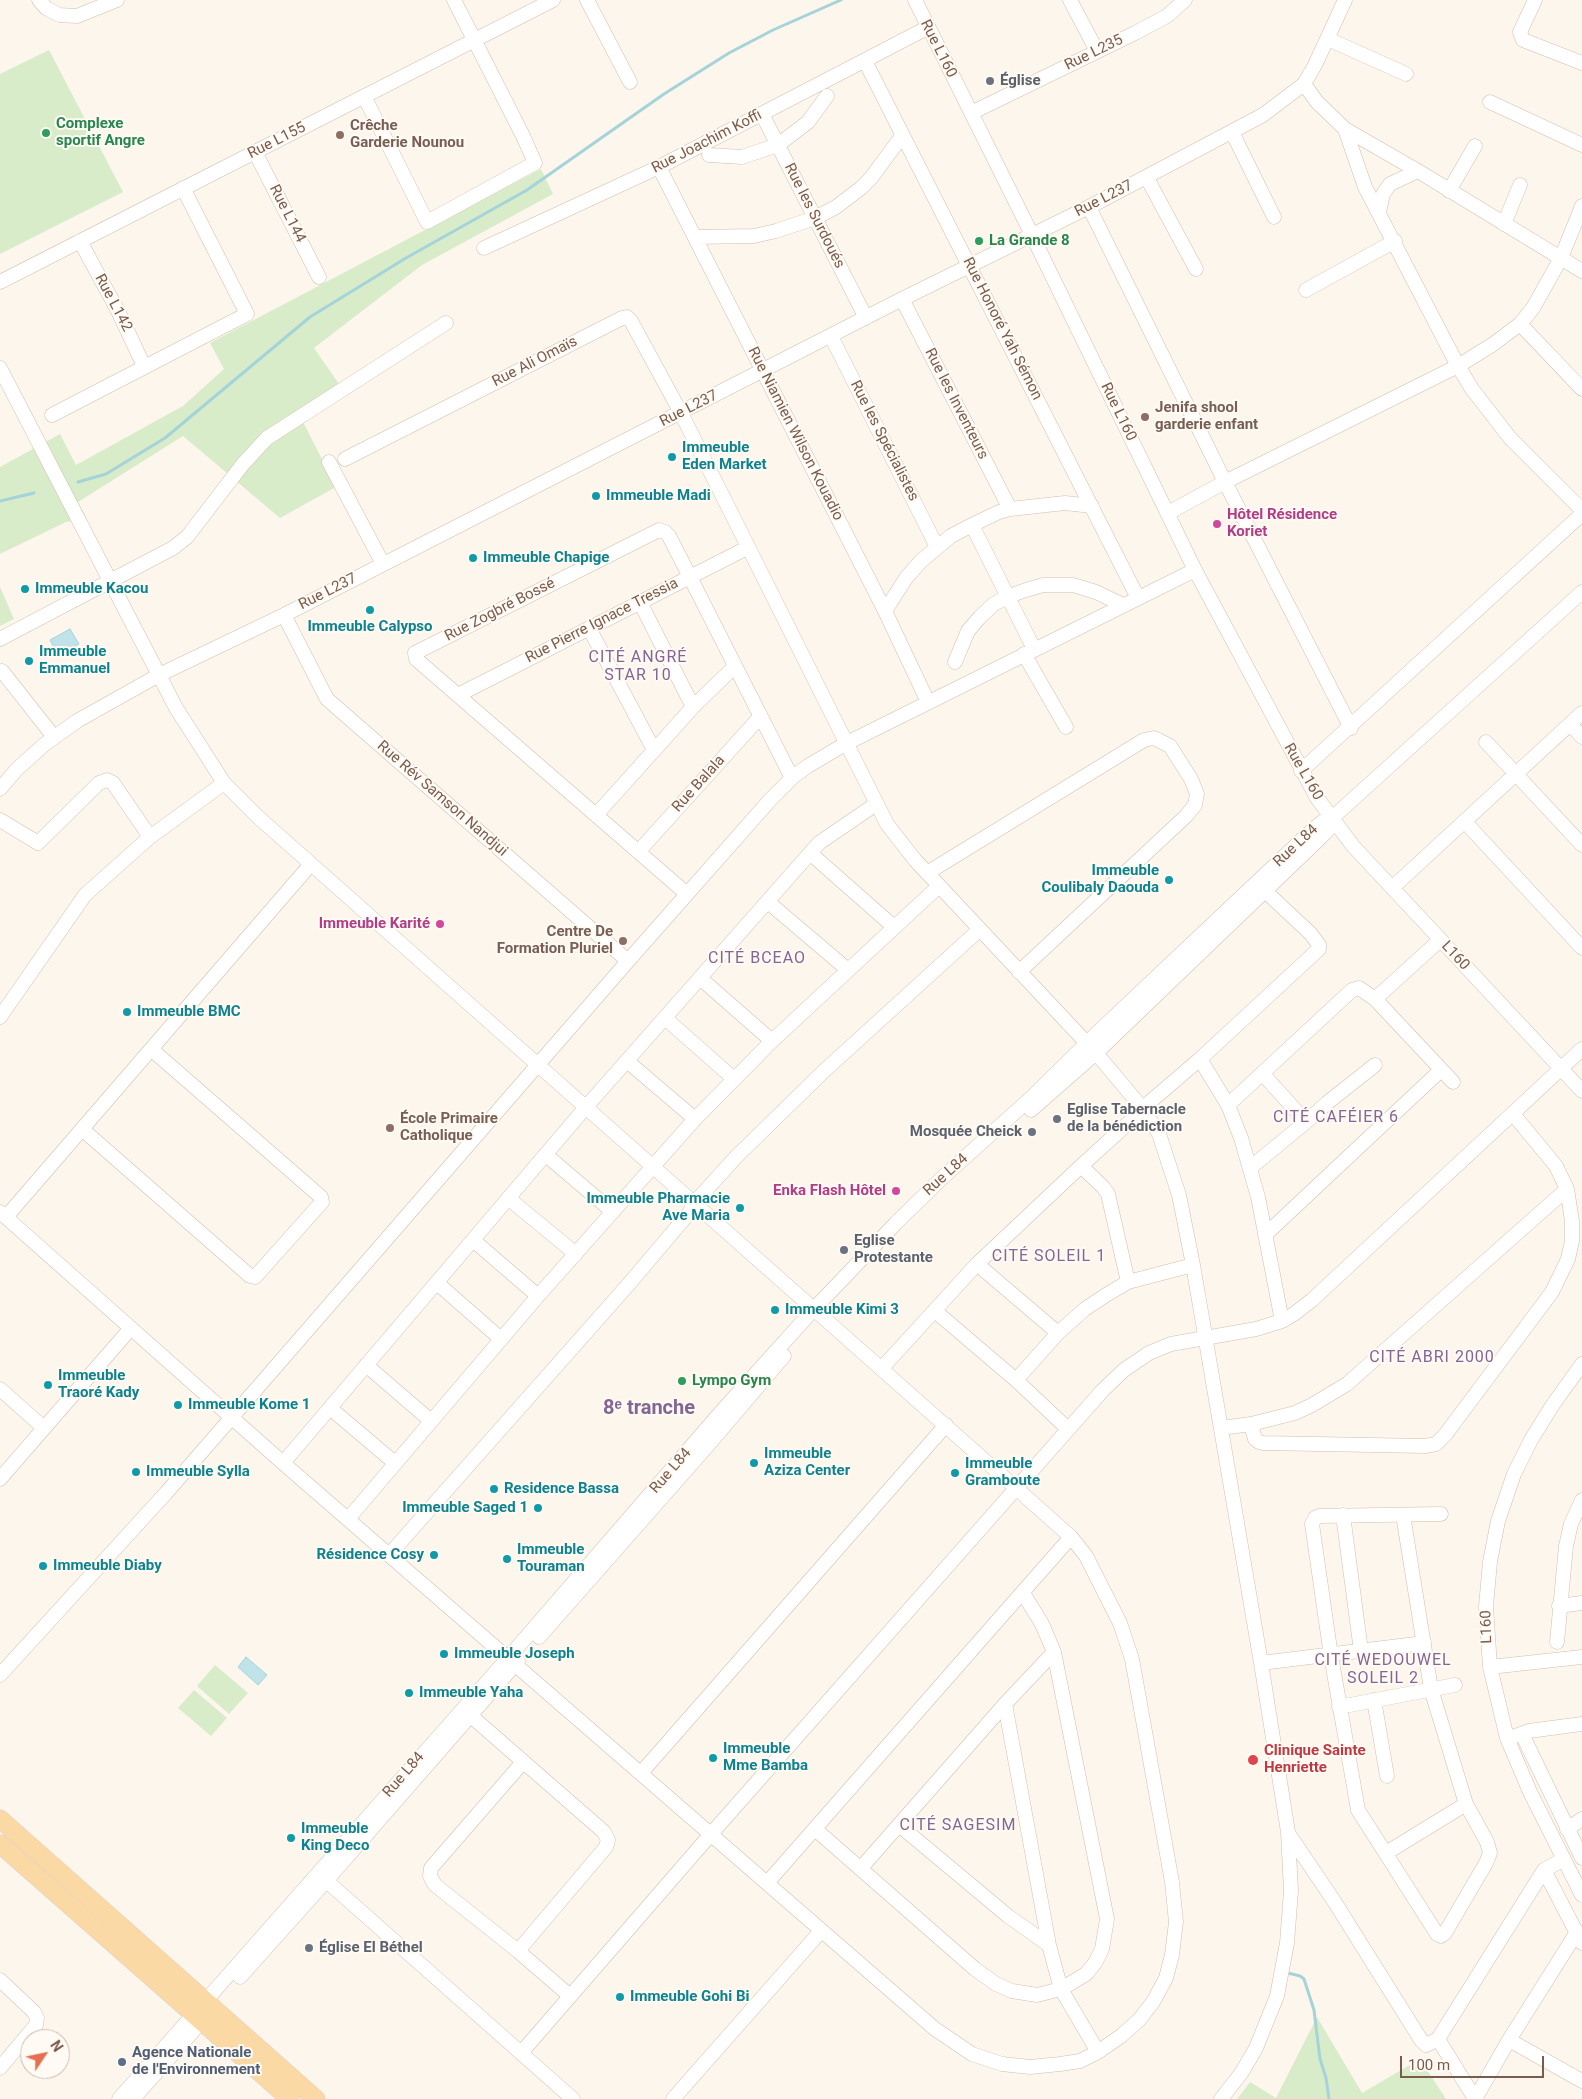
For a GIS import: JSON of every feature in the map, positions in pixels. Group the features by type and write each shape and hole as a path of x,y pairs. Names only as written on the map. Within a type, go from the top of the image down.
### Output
{"main road":[{"path":"0,1819 203,2011 290,2099"},
{"path":"0,1844 203,2011 316,2099"}],"street":[{"path":"39,0 46,8 59,15 77,16 117,0"},
{"path":"364,96 427,222 535,163 454,0"},
{"name":"Rue L155","path":"0,282 553,0"},
{"path":"586,0 630,82"},
{"name":"Rue L160","path":"915,0 927,28 1032,235 1195,570 1301,771 1331,819"},
{"path":"1070,0 1097,52"},
{"name":"Rue L235","path":"971,113 1167,16 1185,0"},
{"name":"Rue L237","path":"0,789 17,769 54,737 77,721 159,675 284,615 902,299 1147,178 1263,115 1304,84 1328,39 1345,0"},
{"path":"1535,0 1520,32 1523,40 1582,63"},
{"name":"Rue Joachim Koffi","path":"484,248 659,166 927,28"},
{"path":"1328,39 1406,74"},
{"name":"Rue Honoré Yah Sémon","path":"865,61 1138,598"},
{"path":"1304,84 1316,102 1345,129 1395,157 1582,271"},
{"path":"709,155 742,157 778,146 808,122 826,96"},
{"path":"1490,102 1582,145"},
{"name":"Rue les Surdoués","path":"762,114 866,318"},
{"path":"1345,129 1365,187 1395,241 1458,366 1472,389 1510,438 1582,510"},
{"path":"1232,132 1274,217"},
{"path":"695,237 754,236 815,218 841,203 861,188 871,178 902,136"},
{"path":"1449,191 1475,146"},
{"name":"Rue L144","path":"255,152 319,277"},
{"path":"1379,212 1395,157"},
{"name":"Rue Niamien Wilson Kouadio","path":"659,166 885,611 928,702"},
{"path":"1365,187 1388,186 1418,171"},
{"path":"1147,178 1196,269"},
{"path":"1504,224 1520,185"},
{"path":"52,415 247,314 183,188"},
{"path":"1168,513 1225,482 1458,366 1492,345 1520,324 1533,308 1561,258 1582,206"},
{"path":"1089,207 1225,482 1350,728"},
{"name":"Rue L142","path":"80,241 118,311 144,366"},
{"path":"1306,290 1395,241"},
{"name":"Rue les Inventeurs","path":"902,299 1010,509"},
{"name":"Rue Ali Omaïs","path":"345,459 622,318 627,318 631,321 681,413 845,744 887,824 898,840 927,873 1091,1048 1143,1109 1160,1134 1179,1195 1193,1265 1288,1832 1291,1891 1288,1943 1277,1996 1256,2048 1242,2072 1221,2099"},
{"path":"0,639 173,548 187,537 243,464 267,438 446,323"},
{"path":"1520,324 1582,389"},
{"name":"Rue les Spécialistes","path":"831,336 937,547"},
{"path":"0,368 181,716 224,783 258,817 1018,1489 1071,1537 1086,1556 1120,1623 1132,1659 1172,1882 1176,1922 1172,1955 1166,1978 1153,2002 1139,2020 1121,2036 1098,2052 1080,2061 1030,2067 1002,2064 972,2054 935,2029 512,1660 282,1463 3,1214 82,1129 311,864"},
{"path":"329,462 384,564"},
{"path":"885,611 906,578 921,561 951,536 972,525 1010,509 1065,503 1092,506"},
{"path":"1301,771 1582,514"},
{"path":"972,525 1009,596 1029,651 1066,727"},
{"name":"Rue Zogbré Bossé","path":"687,894 416,659 415,653 658,530 665,532 669,536 792,778"},
{"name":"Rue Pierre Ignace Tressia","path":"458,695 748,548"},
{"path":"0,1676 166,1493 628,961 792,778 845,744 1195,570"},
{"path":"956,662 968,631 994,604 1009,596 1043,586 1062,584 1096,592 1123,605"},
{"path":"1331,819 1582,592"},
{"path":"640,602 693,707"},
{"name":"Rue Rév Samson Nandjui","path":"284,615 327,699 628,961"},
{"path":"589,628 654,750"},
{"path":"596,815 693,707 735,666"},
{"path":"2,671 54,737"},
{"path":"1392,888 1582,712"},
{"name":"Rue Balala","path":"638,852 760,717"},
{"path":"1570,724 1582,737"},
{"path":"927,873 1144,740 1154,738 1170,746 1191,779 1197,794 1195,805 1186,816 1019,972"},
{"path":"1486,742 1582,845"},
{"path":"0,820 38,843 99,783 106,780 113,784 150,837"},
{"path":"0,1017 85,895 150,837 224,783"},
{"path":"282,1463 586,1107 819,843 876,804"},
{"name":"L160","path":"1331,819 1353,846 1582,1091"},
{"name":"Rue L84","path":"119,2099 203,2011 322,1878 817,1312 923,1196 1032,1097 1091,1048 1264,890 1329,829 1331,819 1322,822 1309,833 1091,1048"},
{"path":"1465,822 1582,948"},
{"path":"810,853 894,927"},
{"path":"348,1519 538,1296 695,1119 772,1041 939,886"},
{"path":"882,1368 977,1264 1081,1166 1319,949 1319,945 1311,934 1264,890"},
{"path":"768,902 848,970"},
{"path":"389,1554 628,1285 689,1213 695,1202 737,1156 824,1071 979,930"},
{"path":"1374,999 1440,940"},
{"path":"700,978 772,1041"},
{"path":"1228,1105 1352,990 1359,988 1374,999 1453,1082"},
{"path":"665,1018 734,1079"},
{"path":"521,2053 711,1834 1018,1489 1068,1429 1124,1370 1149,1353 1171,1344 1205,1339 1282,1321 1312,1300 1582,1049"},
{"path":"82,1129 254,1277 322,1202 321,1197 151,1050"},
{"path":"1200,1059 1228,1105 1250,1168 1282,1321"},
{"path":"626,1061 695,1119"},
{"path":"1250,1168 1326,1103 1375,1065"},
{"path":"1265,1235 1442,1070"},
{"path":"1262,1073 1306,1122"},
{"path":"1251,1424 1255,1438 1259,1442 1425,1446 1436,1444 1463,1411 1559,1280 1572,1241 1572,1221 1566,1189 1556,1166 1513,1114"},
{"path":"546,1155 613,1212"},
{"path":"1081,1166 1108,1194 1128,1282"},
{"path":"1221,1428 1251,1424 1295,1413 1346,1384 1566,1189"},
{"path":"508,1198 576,1254"},
{"path":"473,1240 538,1296"},
{"path":"977,1264 1058,1333"},
{"path":"1016,1380 1058,1333 1085,1309 1128,1282 1193,1265"},
{"path":"437,1283 502,1339"},
{"path":"935,1311 1016,1380 1068,1429"},
{"path":"0,1479 131,1328"},
{"name":"L160","path":"1582,1364 1552,1406 1531,1440 1514,1474 1498,1521 1490,1562 1486,1606 1490,1667 1507,1738 1530,1792 1582,1895"},
{"path":"366,1365 431,1421"},
{"path":"0,1389 44,1428"},
{"path":"330,1408 395,1463"},
{"path":"641,1773 946,1425"},
{"path":"1557,1642 1559,1606 1569,1532 1582,1500"},
{"path":"1403,1514 1431,1690 1466,1804 1487,1842 1490,1853 1486,1863 1443,1935 1437,1934 1358,1810 1330,1656 1312,1524 1315,1518 1319,1516 1403,1514 1441,1514"},
{"path":"1343,1515 1361,1651"},
{"path":"767,1883 1071,1537"},
{"path":"815,1828 975,1969 996,1984 1012,1991 1037,1995 1061,1989 1086,1974 1095,1963 1102,1949 1107,1919 1054,1652 1042,1624 1023,1593"},
{"path":"1559,1606 1582,1602"},
{"path":"1261,1663 1424,1643"},
{"path":"861,1868 1005,1704 1054,1652"},
{"path":"1490,1667 1582,1657"},
{"path":"1340,1707 1455,1685"},
{"path":"1374,1700 1387,1776"},
{"path":"1005,1704 1049,1945 1061,1989 1098,2052"},
{"path":"467,1712 604,1832 608,1840 606,1847 518,1951"},
{"path":"1507,1738 1582,1724"},
{"path":"1522,1734 1582,1858"},
{"path":"523,1762 431,1868 430,1876 435,1885 518,1951 570,1996"},
{"path":"1386,1853 1466,1804"},
{"path":"1567,1829 1582,1819"},
{"path":"899,1825 1008,1916 1049,1945"},
{"path":"1288,1832 1426,2045 1438,2039 1544,1870 1564,1859"},
{"path":"1438,2039 1475,2099 1509,2040 1579,1937 1544,1870"},
{"path":"322,1878 574,2099"},
{"path":"673,2099 821,1931"},
{"path":"0,1980 34,2012 37,2018 36,2025 0,2068"},
{"name":"Rue L84","path":"133,2099 203,2011"},
{"path":"1509,2040 1582,2082"}],"green space":[{"name":"Complexe sportif Angre","path":"49,50 123,192 0,254 0,74"},
{"path":"541,169 553,194 422,265 314,348 339,384 298,412 336,487 280,518 183,436 78,502 87,519 66,522 0,554 0,467 60,434 76,465 183,406 224,369 210,343"},
{"path":"0,587 14,619 0,626"},
{"path":"215,1665 248,1693 229,1714 197,1686"},
{"path":"194,1690 227,1718 211,1736 178,1708"},
{"path":"1317,2017 1362,2093 1420,2059 1446,2099 1237,2099 1250,2082 1276,2098"}],"water":[{"path":"70,629 79,644 58,655 50,640"},
{"path":"246,1657 267,1675 258,1685 238,1667"}],"waterway":[{"path":"78,482 106,474 165,438 310,317 406,258 527,190 664,94 729,53 773,30 841,0"},
{"path":"0,501 34,493"},
{"path":"1288,1973 1304,1979 1314,2010 1320,2059 1326,2078 1329,2099"}],"place":[{"name":"Église","path":"990,81"},
{"name":"Complexe sportif Angre","path":"46,133"},
{"name":"Crêche Garderie Nounou","path":"340,135"},
{"name":"La Grande 8","path":"979,241"},
{"name":"Jenifa shool garderie enfant","path":"1145,417"},
{"name":"Immeuble Eden Market","path":"672,457"},
{"name":"Immeuble Madi","path":"596,496"},
{"name":"Hôtel Résidence Koriet","path":"1217,524"},
{"name":"Immeuble Chapige","path":"473,558"},
{"name":"Immeuble Kacou","path":"25,589"},
{"name":"Immeuble Calypso","path":"370,610"},
{"name":"Immeuble Emmanuel","path":"29,661"},
{"name":"Immeuble Coulibaly Daouda","path":"1169,880"},
{"name":"Immeuble Karité","path":"440,924"},
{"name":"Centre De Formation Pluriel","path":"623,941"},
{"name":"Immeuble BMC","path":"127,1012"},
{"name":"Eglise Tabernacle de la bénédiction","path":"1057,1119"},
{"name":"École Primaire Catholique","path":"390,1128"},
{"name":"Mosquée Cheick","path":"1032,1132"},
{"name":"Enka Flash Hôtel","path":"896,1191"},
{"name":"Immeuble Pharmacie Ave Maria","path":"740,1208"},
{"name":"Eglise Protestante","path":"844,1250"},
{"name":"Immeuble Kimi 3","path":"775,1310"},
{"name":"Lympo Gym","path":"682,1381"},
{"name":"Immeuble Traoré Kady","path":"48,1385"},
{"name":"Immeuble Kome 1","path":"178,1405"},
{"name":"Immeuble Aziza Center","path":"754,1463"},
{"name":"Immeuble Sylla","path":"136,1472"},
{"name":"Immeuble Gramboute","path":"955,1473"},
{"name":"Residence Bassa","path":"494,1489"},
{"name":"Immeuble Saged 1","path":"538,1508"},
{"name":"Résidence Cosy","path":"434,1555"},
{"name":"Immeuble Touraman","path":"507,1559"},
{"name":"Immeuble Diaby","path":"43,1566"},
{"name":"Immeuble Joseph","path":"444,1654"},
{"name":"Immeuble Yaha","path":"409,1693"},
{"name":"Immeuble Mme Bamba","path":"713,1758"},
{"name":"Clinique Sainte Henriette","path":"1253,1760"},
{"name":"Immeuble King Deco","path":"291,1838"},
{"name":"Église El Béthel","path":"309,1948"},
{"name":"Immeuble Gohi Bi","path":"620,1997"},
{"name":"Agence Nationale de l'Environnement","path":"122,2062"}],"district":[{"name":"CITÉ ANGRÉ STAR 10","path":"638,667"},
{"name":"CITÉ BCEAO","path":"757,959"},
{"name":"CITÉ CAFÉIER 6","path":"1336,1118"},
{"name":"CITÉ SOLEIL 1","path":"1049,1257"},
{"name":"CITÉ ABRI 2000","path":"1432,1358"},
{"name":"8ᵉ tranche","path":"649,1409"},
{"name":"CITÉ WEDOUWEL SOLEIL 2","path":"1383,1670"},
{"name":"CITÉ SAGESIM","path":"958,1826"}]}
